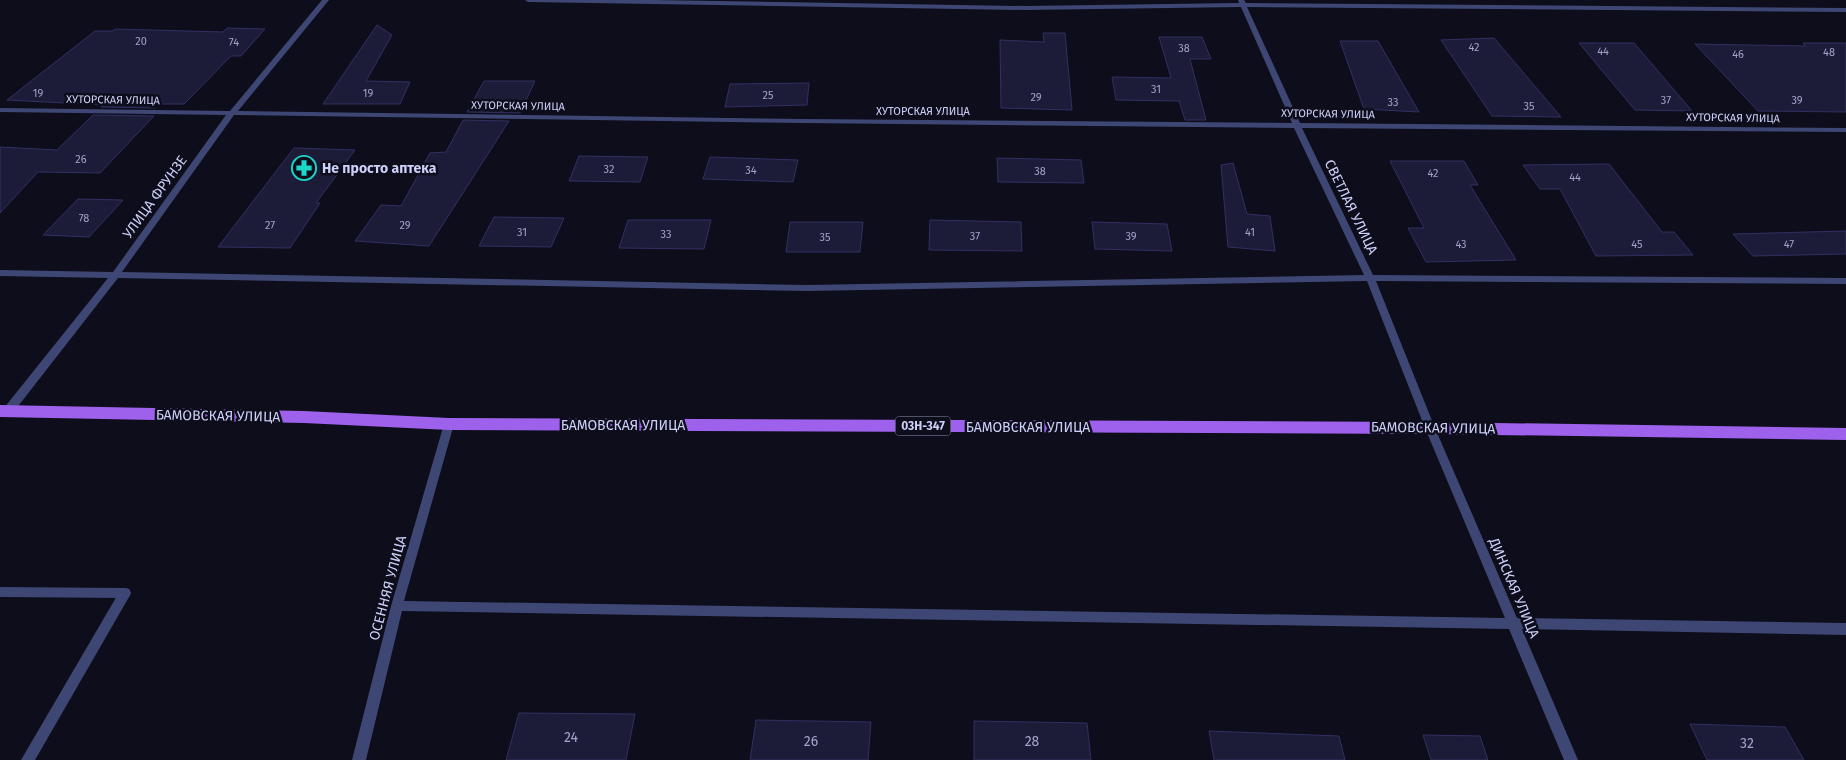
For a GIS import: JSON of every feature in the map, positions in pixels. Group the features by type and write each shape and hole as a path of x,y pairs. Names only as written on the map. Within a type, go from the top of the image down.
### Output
{"main road":[{"name":"БАМОВСКАЯ УЛИЦА","path":"4,411 304,418 448,424 1430,428 1846,434"}],"street":[{"name":"УЛИЦА ФРУНЗЕ","path":"4,411 116,274 232,113 326,0"},
{"path":"528,0 1024,4 1242,3 1439,7 1843,10"},
{"path":"1433,0 1439,7"},
{"path":"1827,0 1843,10"},
{"name":"СВЕТЛАЯ УЛИЦА","path":"1242,3 1297,125 1370,278 1430,428"},
{"name":"ХУТОРСКАЯ УЛИЦА","path":"0,110 1846,130"},
{"path":"0,272 807,288 1370,278 1846,281"},
{"name":"ОСЕННЯЯ УЛИЦА","path":"359,760 398,606 448,424"},
{"name":"ДИНСКАЯ УЛИЦА","path":"1430,428 1571,760"},
{"path":"0,592 125,593 28,760"},
{"path":"398,606 1846,629"}],"building":[{"path":"377,25 392,35 366,81 410,82 400,104 323,104"},
{"path":"227,28 265,29 241,56 231,56 184,104 155,104 155,108 101,107 103,105 7,100 95,31 113,31 115,29 223,32"},
{"path":"1043,33 1065,33 1072,110 1001,108 1000,40 1044,42"},
{"path":"1159,37 1202,37 1211,59 1190,59 1206,120 1185,120 1179,101 1116,100 1112,77 1171,78"},
{"path":"1494,38 1561,117 1492,116 1441,40"},
{"path":"1340,41 1378,41 1419,112 1364,109"},
{"path":"1579,43 1634,43 1692,111 1635,110"},
{"path":"1803,43 1846,43 1846,112 1758,111 1695,44 1806,46"},
{"path":"484,81 535,81 520,113 467,112"},
{"path":"809,83 807,105 725,107 730,84"},
{"path":"93,115 154,116 100,173 38,172 0,213 0,147 57,150"},
{"path":"463,120 509,121 429,246 355,241 381,205 401,206 430,153 446,152"},
{"path":"294,148 355,150 316,203 320,203 290,248 218,247"},
{"path":"579,156 648,157 640,182 569,181"},
{"path":"710,157 798,160 793,182 703,179"},
{"path":"997,158 1081,160 1084,183 998,182"},
{"path":"1390,161 1464,161 1478,185 1470,185 1516,260 1426,262 1408,228 1424,228"},
{"path":"1233,163 1247,214 1270,216 1275,251 1228,247 1221,165"},
{"path":"1609,164 1662,232 1674,232 1693,255 1596,256 1560,189 1540,189 1523,165"},
{"path":"78,199 123,200 89,237 43,235"},
{"path":"494,217 564,218 551,247 479,246"},
{"path":"628,220 711,220 704,249 619,248"},
{"path":"930,220 1021,222 1022,251 929,250"},
{"path":"790,222 863,222 860,252 786,252"},
{"path":"1092,222 1167,224 1172,251 1095,249"},
{"path":"1846,231 1846,254 1753,256 1733,234"},
{"path":"519,713 635,714 626,760 506,760"},
{"path":"756,720 871,722 868,760 750,760"},
{"path":"974,721 1087,723 1091,760 974,760"},
{"path":"1690,724 1785,727 1804,760 1707,760"},
{"path":"1209,731 1339,736 1345,760 1214,760"},
{"path":"1423,735 1480,736 1488,760 1431,760"}],"place":[{"name":"Не просто аптека","path":"304,168"}]}
